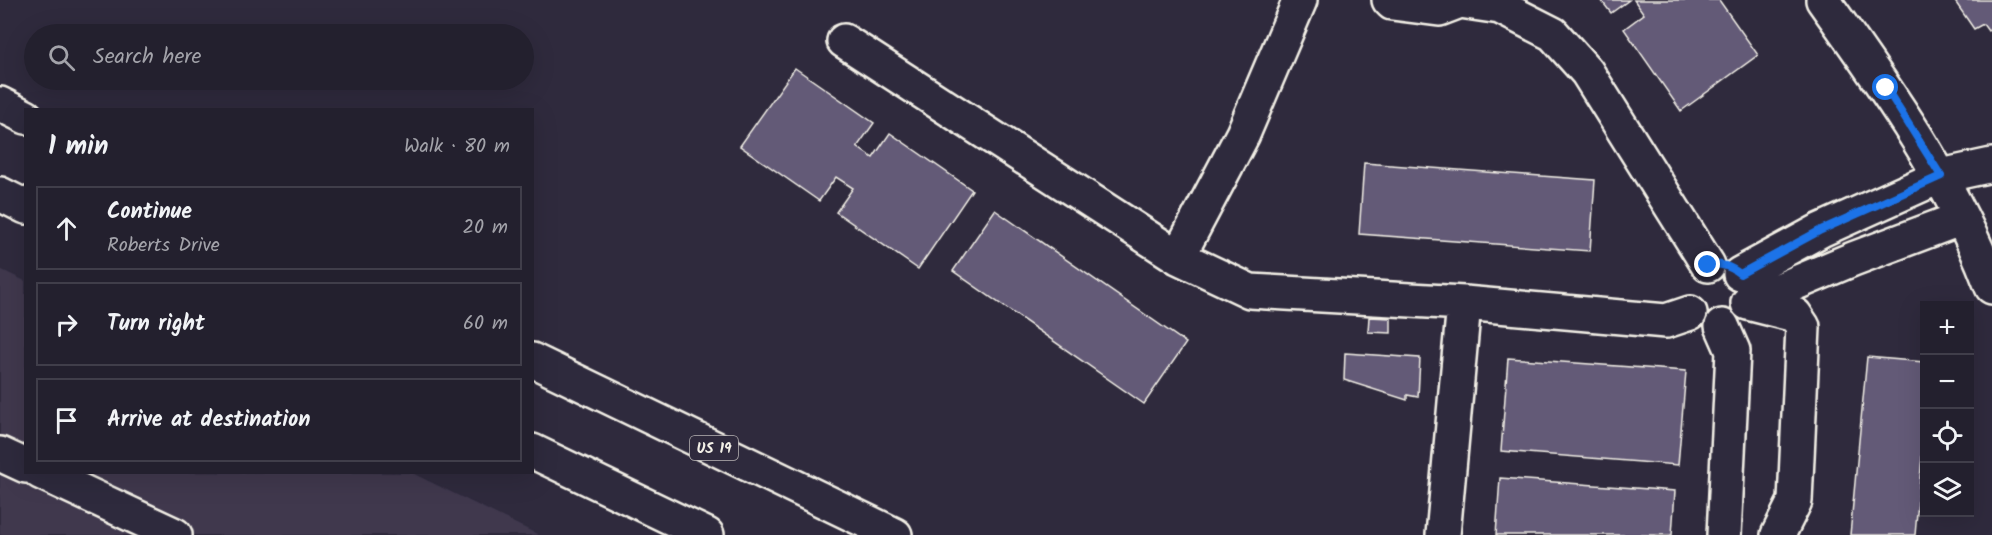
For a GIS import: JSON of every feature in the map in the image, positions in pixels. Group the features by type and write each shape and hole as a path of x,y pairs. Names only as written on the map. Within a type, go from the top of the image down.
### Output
{"main road":[{"path":"1178,257 1243,134 1300,0"},
{"path":"1389,0 1392,3 1439,9 1459,0 1500,7 1553,34 1587,72 1708,265"},
{"path":"1823,0 1886,88 1941,176 1980,255 1992,287"},
{"path":"844,41 1178,257 1250,291 1464,303 1666,321 1690,313"},
{"path":"0,104 24,116"},
{"path":"1744,288 1821,230 1941,176 1992,165"},
{"path":"0,194 24,206"},
{"path":"1744,288 1853,259 1962,218"},
{"path":"1722,264 1732,267 1744,288 1744,312 1737,320 1722,326 1707,326 1698,321 1690,313 1686,304 1685,293 1693,274 1708,265 1722,264"},
{"path":"1744,288 1795,315 1803,327 1795,501 1778,535"},
{"path":"1443,535 1464,303"},
{"path":"1722,326 1733,351 1724,535"},
{"name":"US 19","path":"534,361 896,535"},
{"path":"534,452 707,535"},
{"path":"0,454 24,465"},
{"path":"44,474 175,535"}],"shaded area":[{"path":"0,269 24,281 24,474 414,474 539,535 0,535"}],"building":[{"path":"1601,0 1629,0 1611,13"},
{"path":"1634,0 1719,0 1758,55 1681,111 1624,29 1644,14"},
{"path":"1954,0 1992,0 1992,28 1988,31 1983,24 1974,29"},
{"path":"795,68 874,123 857,147 873,158 890,133 972,190 918,269 836,212 853,188 836,177 819,201 740,146"},
{"path":"1364,163 1595,180 1590,251 1359,234"},
{"path":"995,210 1186,343 1144,404 953,271"},
{"path":"1369,317 1391,318 1391,333 1368,332"},
{"path":"1345,353 1420,358 1418,397 1407,395 1407,400 1344,380"},
{"path":"1867,357 1920,362 1920,479 1915,535 1850,535"},
{"path":"1508,358 1686,371 1678,465 1501,451"},
{"path":"1500,478 1675,491 1672,535 1496,535"}],"route":[{"path":"1708,265 1722,264 1732,267 1740,274 1821,230 1941,176 1886,88"}]}
